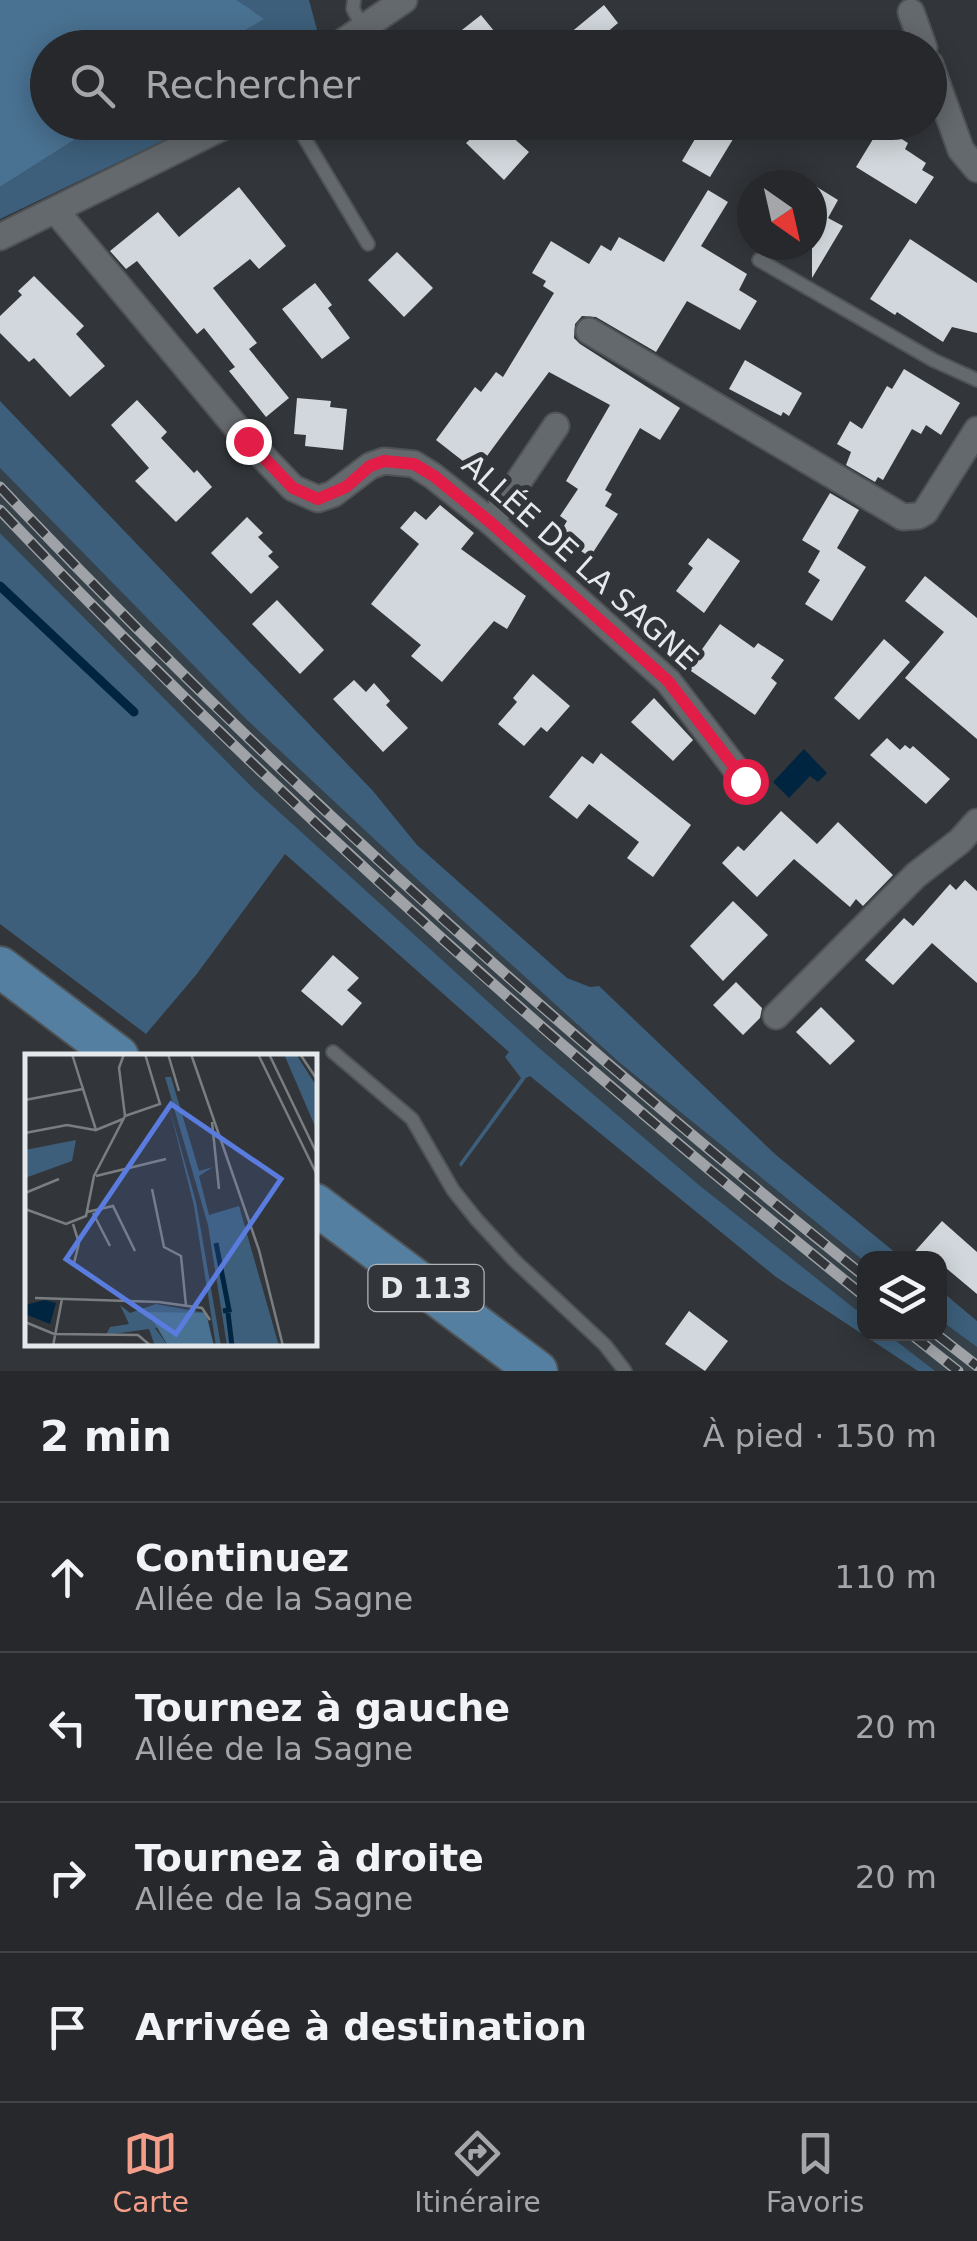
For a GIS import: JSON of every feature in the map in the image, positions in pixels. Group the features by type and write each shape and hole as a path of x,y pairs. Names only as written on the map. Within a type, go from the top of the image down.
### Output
{"main road":[{"path":"0,967 115,1054"},
{"name":"D 113","path":"318,1206 536,1371"}],"street":[{"path":"360,30 404,0"},
{"path":"911,12 918,30"},
{"path":"947,111 961,150 977,169"},
{"path":"0,237 197,140"},
{"name":"ALLÉE DE LA SAGNE","path":"55,210 248,441 293,488 318,499 346,487 370,466 384,461 414,464 434,476 668,681 745,781"},
{"path":"589,330 903,517 925,512 977,430"},
{"path":"490,522 556,426"},
{"path":"776,1016 916,875 977,822"}],"lane":[{"path":"354,0 353,9 363,28"},
{"path":"307,140 368,244"},
{"path":"758,260 933,360 977,380"},
{"path":"333,1052 412,1120 465,1205 515,1261 606,1345 624,1371"}],"shaded area":[{"path":"0,0 237,0 264,19 246,30 30,30 30,140 74,140 0,187"},
{"path":"237,0 309,0 317,30 246,30 263,19"},
{"path":"74,140 165,140 0,219 0,187"},
{"path":"0,401 373,791 417,845 567,978 590,987 599,986 776,1155 893,1251 857,1251 857,1255 620,1063 245,718 0,468"},
{"path":"0,468 245,718 419,881 620,1063 857,1255 857,1310 699,1185 549,1057 254,789 0,533"},
{"path":"0,533 254,789 538,1047 699,1185 857,1310 857,1331 776,1277 530,1076 461,1167 459,1164 521,1078 505,1057 509,1052 285,854 196,975 146,1034 0,924"},
{"path":"804,749 827,773 818,782 810,776 789,798 773,782"},
{"path":"947,1296 977,1321 977,1347 947,1325"},
{"path":"947,1325 977,1347 977,1371 932,1371 896,1341 947,1341"},
{"path":"873,1341 896,1341 935,1371 918,1371"}],"building":[{"path":"604,5 618,23 610,30 574,30"},
{"path":"481,15 493,30 462,30"},
{"path":"516,140 529,152 504,180 466,143"},
{"path":"694,140 733,140 710,177 682,161"},
{"path":"872,140 903,140 908,143 905,149 926,163 922,170 934,177 916,204 856,167"},
{"path":"239,187 286,246 259,269 250,259 213,288 257,343 249,349 289,398 266,417 229,371 235,367 204,328 197,334 137,261 126,269 110,251 158,212 179,237"},
{"path":"708,190 728,202 701,246 747,274 739,290 757,301 740,330 687,301 656,352 596,317 582,316 575,324 574,338 580,344 680,408 660,440 640,428 605,490 612,494 605,506 618,514 590,557 558,536 567,521 560,516 578,489 566,481 610,405 549,372 487,456 483,453 477,462 473,459 468,465 436,440 475,387 481,392 496,372 503,377 554,293 543,286 546,281 532,273 551,241 589,264 601,245 611,251 619,237 664,262"},
{"path":"827,193 838,200 828,218 843,226 827,253"},
{"path":"910,239 977,283 977,333 952,327 943,342 870,299"},
{"path":"397,252 433,288 404,317 368,280"},
{"path":"812,260 823,260 812,278"},
{"path":"34,276 84,326 76,334 105,366 70,397 34,358 29,362 0,333 0,316 22,295 18,291"},
{"path":"315,283 350,338 322,359 282,309"},
{"path":"745,360 802,393 789,416 783,412 781,416 729,389"},
{"path":"904,369 960,403 941,435 926,425 921,434 912,429 883,480 878,477 875,482 846,465 851,452 837,444 850,421 862,429 887,386 892,389"},
{"path":"297,398 331,401 330,407 347,409 343,450 305,446 306,435 294,434"},
{"path":"137,400 167,432 161,438 212,487 176,522 135,481 149,468 111,425"},
{"path":"830,493 859,510 837,548 866,567 832,621 805,604 820,580 808,572 820,551 802,540"},
{"path":"440,505 474,533 461,549 526,596 507,629 494,621 442,682 411,656 421,645 371,604 419,544 400,528 415,511 426,520"},
{"path":"247,517 263,533 258,537 273,552 268,556 279,567 251,594 211,553"},
{"path":"708,538 740,561 704,613 676,591 693,568 688,564"},
{"path":"925,576 977,618 977,739 905,678 944,632 905,601"},
{"path":"277,600 324,650 300,674 252,624"},
{"path":"720,624 754,648 758,643 784,660 771,678 777,683 755,715 688,669"},
{"path":"884,639 910,662 859,720 834,698"},
{"path":"533,674 570,706 547,732 541,727 524,746 498,724"},
{"path":"354,680 366,692 374,683 390,701 386,705 408,728 383,752 333,699"},
{"path":"654,698 693,740 673,761 631,722"},
{"path":"887,738 900,750 905,745 910,749 913,746 950,779 926,804 870,755"},
{"path":"601,753 691,825 653,877 627,858 639,842 589,804 577,819 549,797 582,756 593,764"},
{"path":"781,811 817,844 838,822 893,875 863,906 856,899 850,907 794,859 757,897 722,863 738,846 744,851"},
{"path":"965,880 977,891 977,983 932,943 893,985 865,960 904,918 913,926 950,884 956,890"},
{"path":"733,901 768,935 723,981 690,946"},
{"path":"333,955 359,978 347,990 362,1003 342,1026 301,991"},
{"path":"736,982 762,1008 760,1018 743,1035 713,1005"},
{"path":"821,1007 855,1041 830,1065 796,1032"},
{"path":"942,1221 977,1252 977,1294 947,1269 947,1251 915,1251"},
{"path":"689,1311 728,1341 705,1371 665,1344"}],"waterway":[{"path":"0,586 134,712"}],"railway":[{"path":"0,487 205,696 418,896 638,1089 857,1270"},
{"path":"0,510 206,718 419,918 639,1110 857,1290"},
{"path":"920,1341 958,1371"},
{"path":"945,1341 977,1366"}],"route":[{"path":"248,441 293,488 318,499 334,494 370,466 384,461 414,464 434,476 668,681 745,781"}]}
